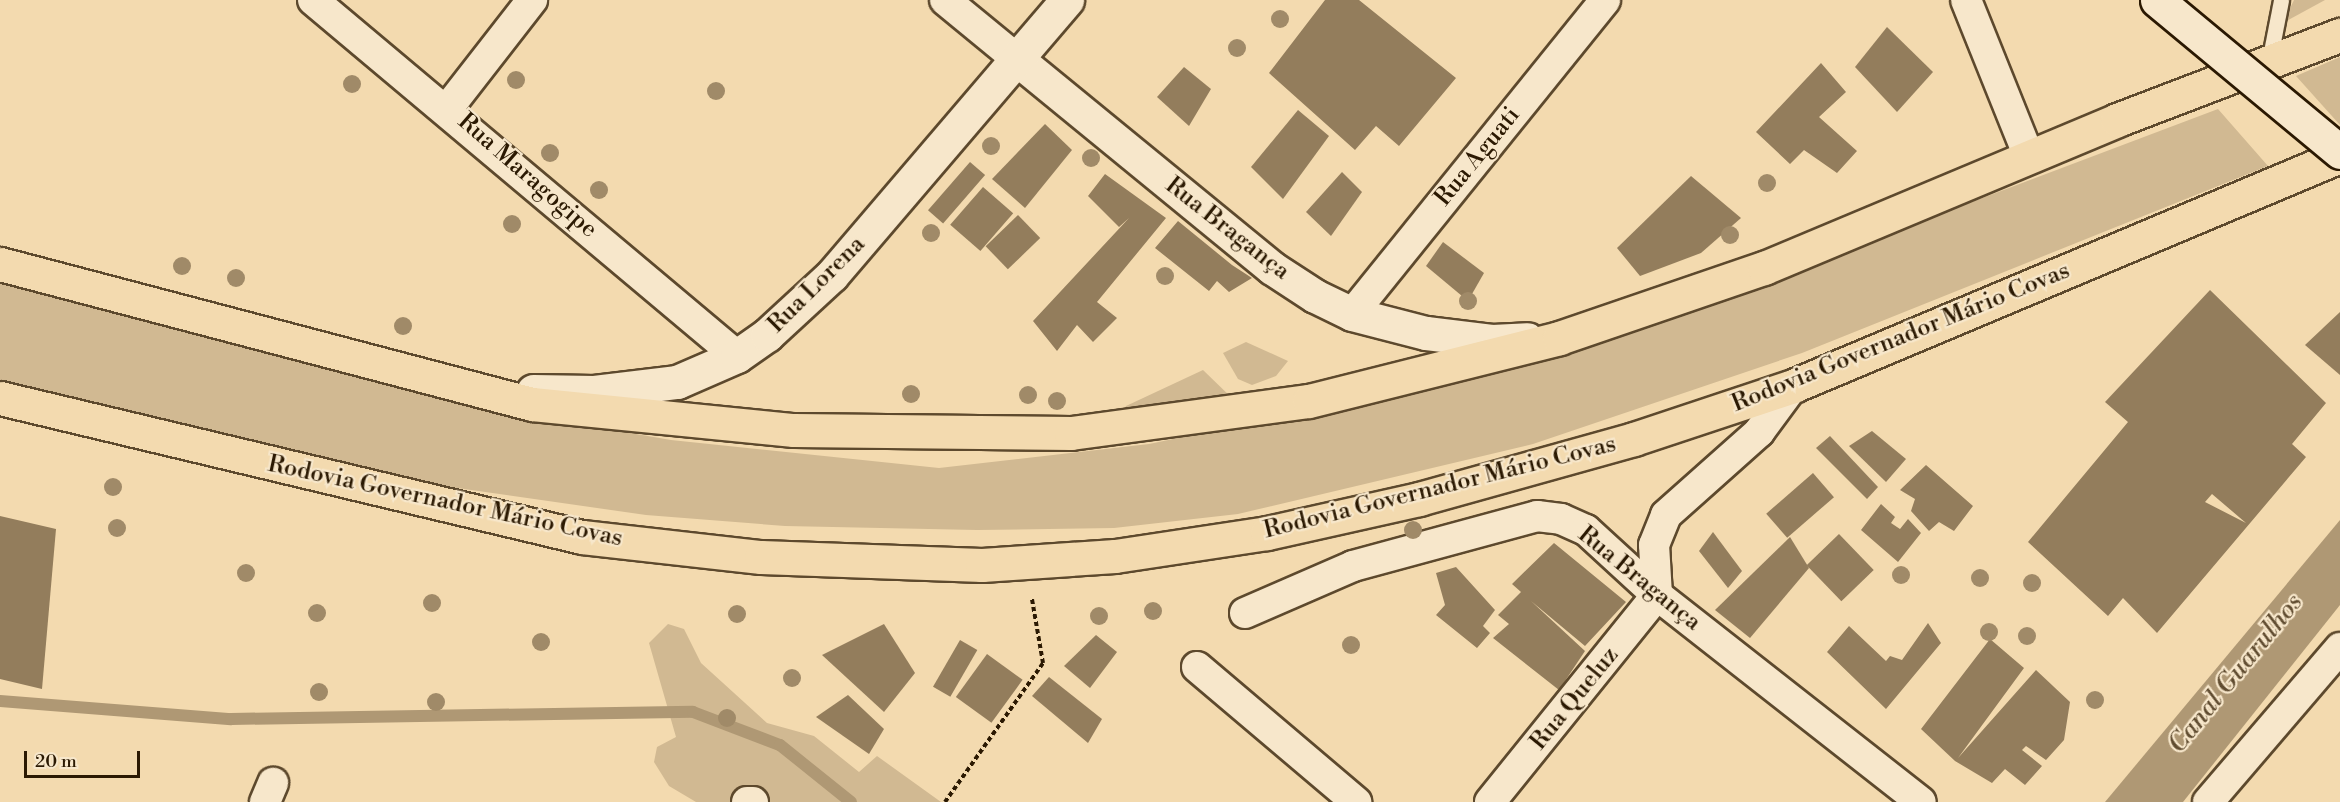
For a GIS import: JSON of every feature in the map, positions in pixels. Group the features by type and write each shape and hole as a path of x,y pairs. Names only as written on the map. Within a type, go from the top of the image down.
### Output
{"highway":[{"path":"0,264 532,404 794,430 1071,433 1309,401 1559,338 1764,268 2029,157 2340,35"},
{"name":"Rodovia Governador Mário Covas","path":"0,398 582,537 761,557 1025,562 1198,545 1419,499 1634,440 1793,386 2340,154"}],"main road":[{"name":"Rua Lorena","path":"471,389 594,392 646,387 677,382 737,356 832,275 1067,0"},
{"path":"2157,0 2340,154"},
{"name":"Rua Bragança","path":"1018,60 1272,268 1352,314 1492,341 1559,338"}],"street":[{"name":"Rua Maragogipe","path":"313,0 448,108 737,356"},
{"path":"448,108 532,0"},
{"name":"Rua Bragança","path":"945,0 1018,60"},
{"name":"Rua Aguati","path":"1352,314 1605,0"},
{"path":"1966,0 2029,157"},
{"path":"1657,595 1654,545 1666,515 1759,432 1793,386"},
{"name":"Rua Bragança","path":"1245,613 1353,566 1537,516 1586,530 1657,595 1921,802"},
{"name":"Rua Queluz","path":"1490,802 1657,595"},
{"path":"2208,802 2336,663"},
{"path":"1197,667 1356,802"}],"lane":[{"path":"2270,62 2281,0"}],"path":[{"path":"945,802 1044,663 1025,562"}],"shaded area":[{"path":"2294,0 2325,0 2283,23"},
{"path":"2340,57 2340,125 2296,76"},
{"path":"2218,109 2268,166 1802,353 1533,444 1238,514 1114,528 977,530 785,526 646,515 450,487 288,455 0,383 0,281 467,405 671,440 939,468 1149,444 1482,375 1776,276"},
{"path":"1246,342 1288,361 1276,376 1252,385 1238,379 1223,353"},
{"path":"1203,370 1235,401 1121,417 1126,406"},
{"path":"668,624 684,629 701,663 767,723 814,736 859,772 877,756 941,802 696,802 669,786 654,762 657,747 676,737 649,643"}],"water":[{"name":"Canal Guarulhos","path":"2340,520 2340,605 2183,802 2105,802"}],"building":[{"path":"1325,0 1359,0 1456,78 1399,146 1376,126 1355,150 1269,73"},
{"path":"1887,27 1933,72 1897,112 1855,67"},
{"path":"1821,63 1846,92 1819,117 1857,151 1837,173 1804,150 1790,164 1756,132"},
{"path":"1184,67 1211,89 1189,126 1157,97"},
{"path":"1298,110 1329,136 1283,199 1251,167"},
{"path":"1045,124 1072,150 1025,208 992,179"},
{"path":"970,162 985,175 943,223 928,210"},
{"path":"1342,172 1362,192 1331,236 1306,212"},
{"path":"1105,174 1166,218 1097,302 1117,318 1093,342 1077,325 1057,351 1033,321 1129,218 1119,227 1088,196"},
{"path":"1691,176 1741,218 1701,253 1640,276 1617,248"},
{"path":"983,187 1013,213 980,251 950,225"},
{"path":"1018,215 1040,238 1008,269 986,246"},
{"path":"1178,221 1232,265 1252,278 1229,292 1217,281 1209,291 1155,248"},
{"path":"1443,242 1484,273 1468,301 1426,266"},
{"path":"2210,290 2326,403 2292,444 2306,457 2157,633 2123,598 2108,616 2028,542 2128,422 2105,402","holes":["2212,494 2246,523 2205,502"]},
{"path":"2340,312 2340,375 2305,345"},
{"path":"1872,431 1906,459 1886,482 1849,446"},
{"path":"1830,436 1878,487 1867,499 1816,448"},
{"path":"1926,465 1973,506 1954,531 1939,522 1929,531 1911,511 1915,499 1900,490"},
{"path":"1813,473 1834,497 1787,538 1766,514"},
{"path":"1881,504 1895,517 1891,523 1900,529 1908,519 1921,533 1898,562 1861,530"},
{"path":"0,516 56,529 42,689 0,679"},
{"path":"1713,532 1742,571 1728,588 1699,551"},
{"path":"1839,534 1874,570 1841,601 1807,565"},
{"path":"1790,537 1809,568 1750,638 1715,610"},
{"path":"1554,543 1626,602 1585,646 1531,601 1585,651 1559,690 1493,638 1509,624 1498,615 1521,592 1512,584"},
{"path":"1456,567 1495,610 1483,626 1490,633 1477,648 1436,615 1445,605 1436,573"},
{"path":"1928,623 1941,643 1886,709 1827,652 1849,626 1886,661 1890,656 1902,660"},
{"path":"884,624 915,673 884,712 822,655"},
{"path":"1096,635 1117,652 1090,688 1064,666"},
{"path":"1990,639 2024,668 1958,758 2036,670 2070,702 2064,740 2046,760 2026,746 2022,750 2042,766 2025,785 2005,769 1992,783 1955,761 1921,729"},
{"path":"960,640 977,650 950,697 933,687"},
{"path":"987,654 1023,680 991,723 956,697"},
{"path":"1049,677 1102,719 1088,743 1032,696"},
{"path":"848,695 884,729 869,754 816,717"}],"waterway":[{"path":"0,701 231,719 693,712 780,745 851,802"}]}
